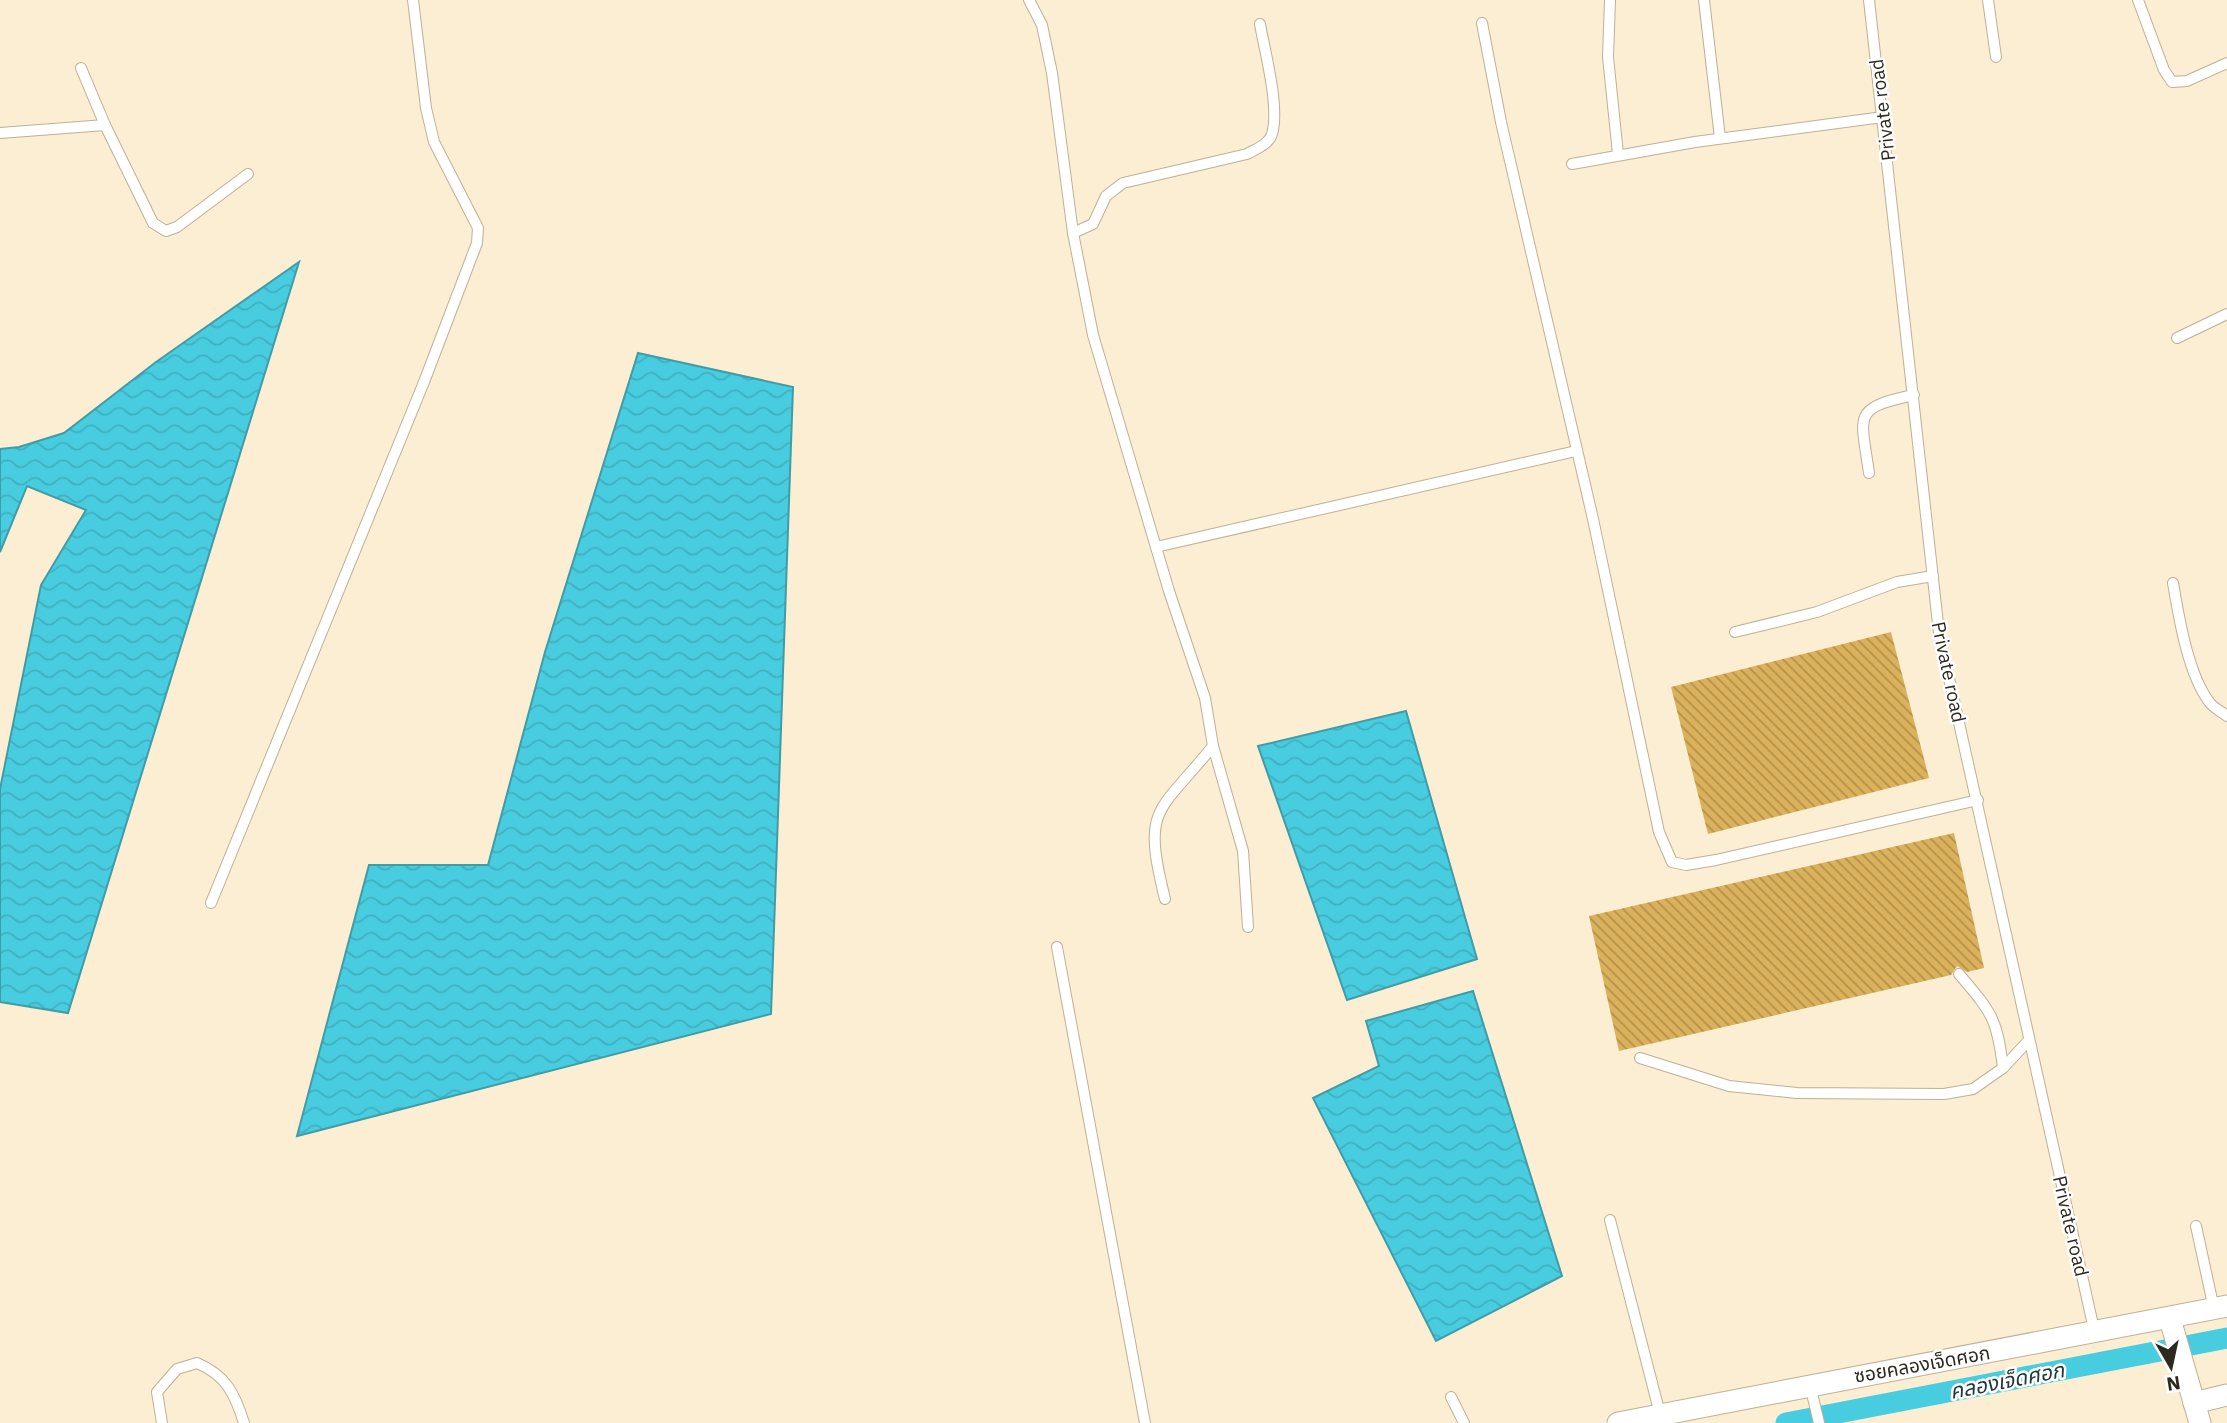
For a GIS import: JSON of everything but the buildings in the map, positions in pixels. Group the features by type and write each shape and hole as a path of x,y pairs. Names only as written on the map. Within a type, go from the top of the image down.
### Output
{"street":[{"name":"ซอยคลองเจ็ดศอก","path":"1618,1423 1810,1385 2095,1334 2171,1325 2220,1308"},
{"path":"2171,1325 2197,1413 2227,1395"}],"lane":[{"path":"211,903 424,382 477,243 478,228 434,142 426,108 413,0"},
{"path":"1029,0 1042,25 1052,73 1073,233 1093,335 1156,547 1205,698 1213,746 1243,851 1248,927"},
{"path":"1610,0 1608,57 1618,154"},
{"path":"1704,0 1720,138"},
{"name":"Private road","path":"1869,0 1941,645 1978,800 2095,1334"},
{"path":"1988,0 1996,57"},
{"path":"2138,0 2164,70 2172,82 2187,82 2227,63"},
{"path":"1482,23 1501,122 1659,832 1672,862 1686,865 1716,860 1978,800"},
{"path":"1073,233 1093,224 1113,188 1136,179 1247,154 1263,145 1272,135 1273,109 1260,24"},
{"path":"81,68 105,125 153,223 166,231 177,227 248,174"},
{"path":"1572,164 1720,138 1883,117"},
{"path":"0,133 105,125"},
{"path":"2177,338 2227,314"},
{"path":"1869,472 1862,424 1866,410 1878,402 1913,395"},
{"path":"1156,547 1576,451"},
{"path":"1735,632 1817,612 1896,582 1933,576"},
{"path":"2173,583 2184,643 2193,668 2210,703 2227,716"},
{"path":"1165,899 1153,852 1153,825 1161,806 1213,746"},
{"path":"1057,947 1145,1423"},
{"path":"1959,974 1991,1014 1998,1029 2003,1068"},
{"path":"1640,1058 1730,1086 1797,1093 1944,1094 1972,1089 2003,1068 2029,1040"},
{"path":"1610,1220 1660,1414"},
{"path":"2196,1226 2220,1308"},
{"path":"162,1423 157,1392 177,1369 197,1363 215,1370 229,1385 244,1423"},
{"path":"1810,1385 1819,1423"},
{"path":"1451,1397 1464,1423"}],"water":[{"path":"299,262 68,1013 0,1002 0,789 41,585 86,510 27,486 0,552 0,449 19,447 64,433 156,362"},
{"path":"638,353 793,387 771,1014 297,1136 369,865 488,865 545,652"},
{"path":"1406,711 1477,959 1347,1000 1258,746"},
{"path":"1473,991 1562,1276 1436,1341 1313,1098 1379,1066 1366,1021"}],"waterway":[{"name":"คลองเจ็ดศอก","path":"1786,1423 2227,1338"}]}
